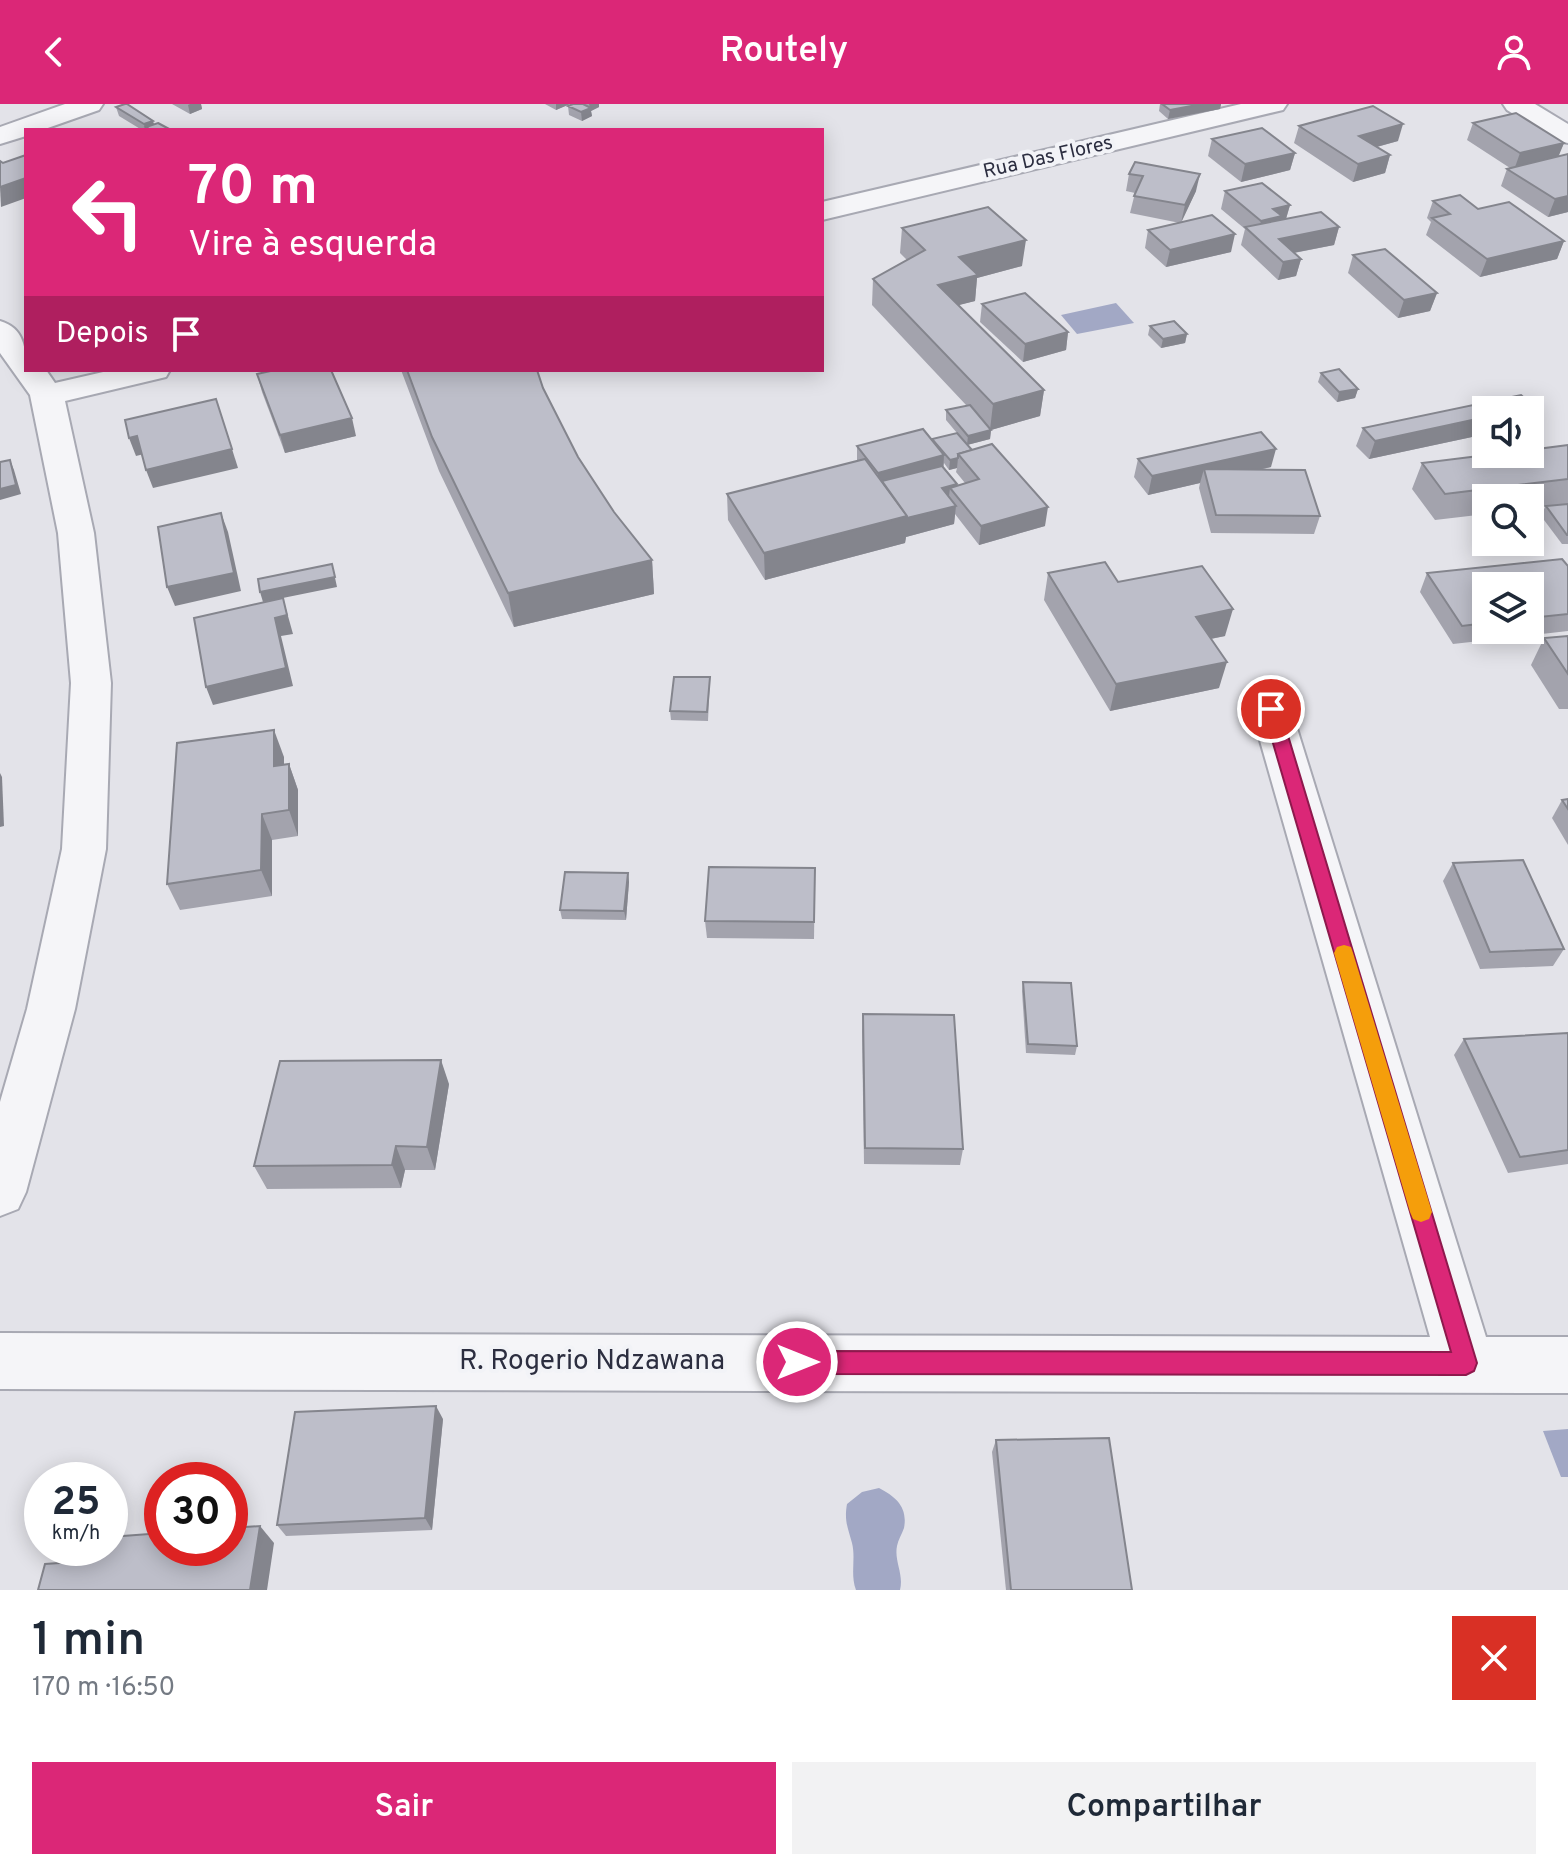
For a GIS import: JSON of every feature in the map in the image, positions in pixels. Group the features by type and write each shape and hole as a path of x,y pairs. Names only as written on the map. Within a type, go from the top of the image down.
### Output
{"street":[{"path":"0,136 90,104"},
{"name":"Rua Das Flores","path":"824,211 1274,104"},
{"path":"1516,104 1568,135"},
{"path":"0,331 24,363"},
{"path":"0,1192 51,1009 84,849 91,683 76,533 34,377 120,372"},
{"path":"1271,709 1466,1363"},
{"name":"R. Rogerio Ndzawana","path":"0,1361 1568,1365"}],"water":[{"path":"1116,303 1134,323 1077,334 1061,315"},
{"path":"1568,1429 1568,1477 1561,1477 1543,1431"},
{"path":"879,1488 895,1499 904,1514 904,1528 896,1552 900,1590 856,1590 853,1549 846,1520 847,1504 862,1492"}],"building":[{"path":"127,104 153,121 144,124 116,107"},
{"path":"573,104 591,108 581,112 568,106"},
{"path":"1162,104 1202,104 1170,110"},
{"path":"1373,106 1403,124 1359,136 1390,155 1358,164 1299,126"},
{"path":"1516,113 1564,143 1520,153 1473,123"},
{"path":"158,123 167,128 148,128"},
{"path":"1262,128 1295,153 1245,164 1212,139"},
{"path":"1568,154 1568,196 1555,199 1507,169"},
{"path":"24,156 24,179 0,187 0,161 3,163"},
{"path":"1135,162 1200,174 1185,205 1134,196 1143,176 1129,174"},
{"path":"1262,183 1290,205 1273,209 1282,216 1261,221 1225,191"},
{"path":"1460,195 1478,209 1509,202 1564,241 1487,259 1432,218 1450,214 1433,201"},
{"path":"988,207 1026,240 959,257 978,275 938,285 1044,390 993,404 873,279 925,250 902,228"},
{"path":"1321,212 1339,227 1279,239 1301,259 1283,262 1245,227"},
{"path":"1212,215 1235,234 1170,250 1148,230"},
{"path":"1385,249 1437,293 1404,300 1353,255"},
{"path":"1025,293 1068,332 1025,344 982,304"},
{"path":"1174,321 1187,334 1163,339 1150,326"},
{"path":"1339,369 1358,389 1339,392 1321,373"},
{"path":"332,372 352,418 280,435 257,374"},
{"path":"408,372 538,372 578,457 614,512 652,560 508,593 432,437"},
{"path":"216,399 232,449 146,470 137,436 129,438 125,420"},
{"path":"970,405 991,430 968,436 946,410"},
{"path":"1472,405 1472,420 1375,441 1363,428"},
{"path":"923,429 944,455 878,473 857,446"},
{"path":"1261,432 1276,449 1152,476 1138,459"},
{"path":"957,433 972,450 950,460 932,439"},
{"path":"992,444 1048,507 981,526 950,488 979,479 958,454"},
{"path":"1568,445 1568,479 1527,484 1472,484 1472,491 1445,494 1422,463 1472,457 1472,468 1544,468 1544,448"},
{"path":"865,459 907,516 764,553 727,494"},
{"path":"10,460 16,485 0,489 0,462"},
{"path":"942,466 957,484 942,488 956,506 907,518 882,481"},
{"path":"1204,469 1305,470 1320,516 1216,515"},
{"path":"1568,504 1568,535 1567,535 1546,506"},
{"path":"221,513 234,573 167,587 158,527"},
{"path":"1562,559 1568,566 1568,614 1544,617 1544,572 1472,572 1472,625 1462,626 1427,573"},
{"path":"1105,562 1118,582 1202,566 1233,609 1196,617 1227,662 1116,684 1048,573"},
{"path":"332,564 335,577 260,592 258,579"},
{"path":"283,598 287,615 275,618 286,668 206,687 194,618"},
{"path":"1568,636 1568,674 1544,638"},
{"path":"674,677 710,677 707,712 670,711"},
{"path":"274,730 274,766 289,764 289,810 262,814 261,870 167,884 177,743"},
{"path":"1523,860 1564,949 1490,952 1453,863"},
{"path":"709,867 815,868 814,922 705,921"},
{"path":"565,872 628,873 624,911 560,910"},
{"path":"1023,982 1071,983 1077,1046 1028,1044"},
{"path":"863,1014 954,1015 963,1149 865,1148"},
{"path":"1568,1033 1568,1150 1520,1157 1464,1039"},
{"path":"441,1060 427,1147 396,1146 392,1165 254,1166 280,1061"},
{"path":"436,1406 425,1518 277,1525 295,1412"},
{"path":"1109,1438 1132,1590 1011,1590 996,1440"},
{"path":"260,1526 250,1590 38,1590 44,1566 128,1566 128,1536 144,1534 144,1566 248,1566 248,1527"}],"slow traffic":[{"path":"1344,953 1421,1212"}],"route":[{"path":"797,1362 1466,1363 1271,709"}]}
